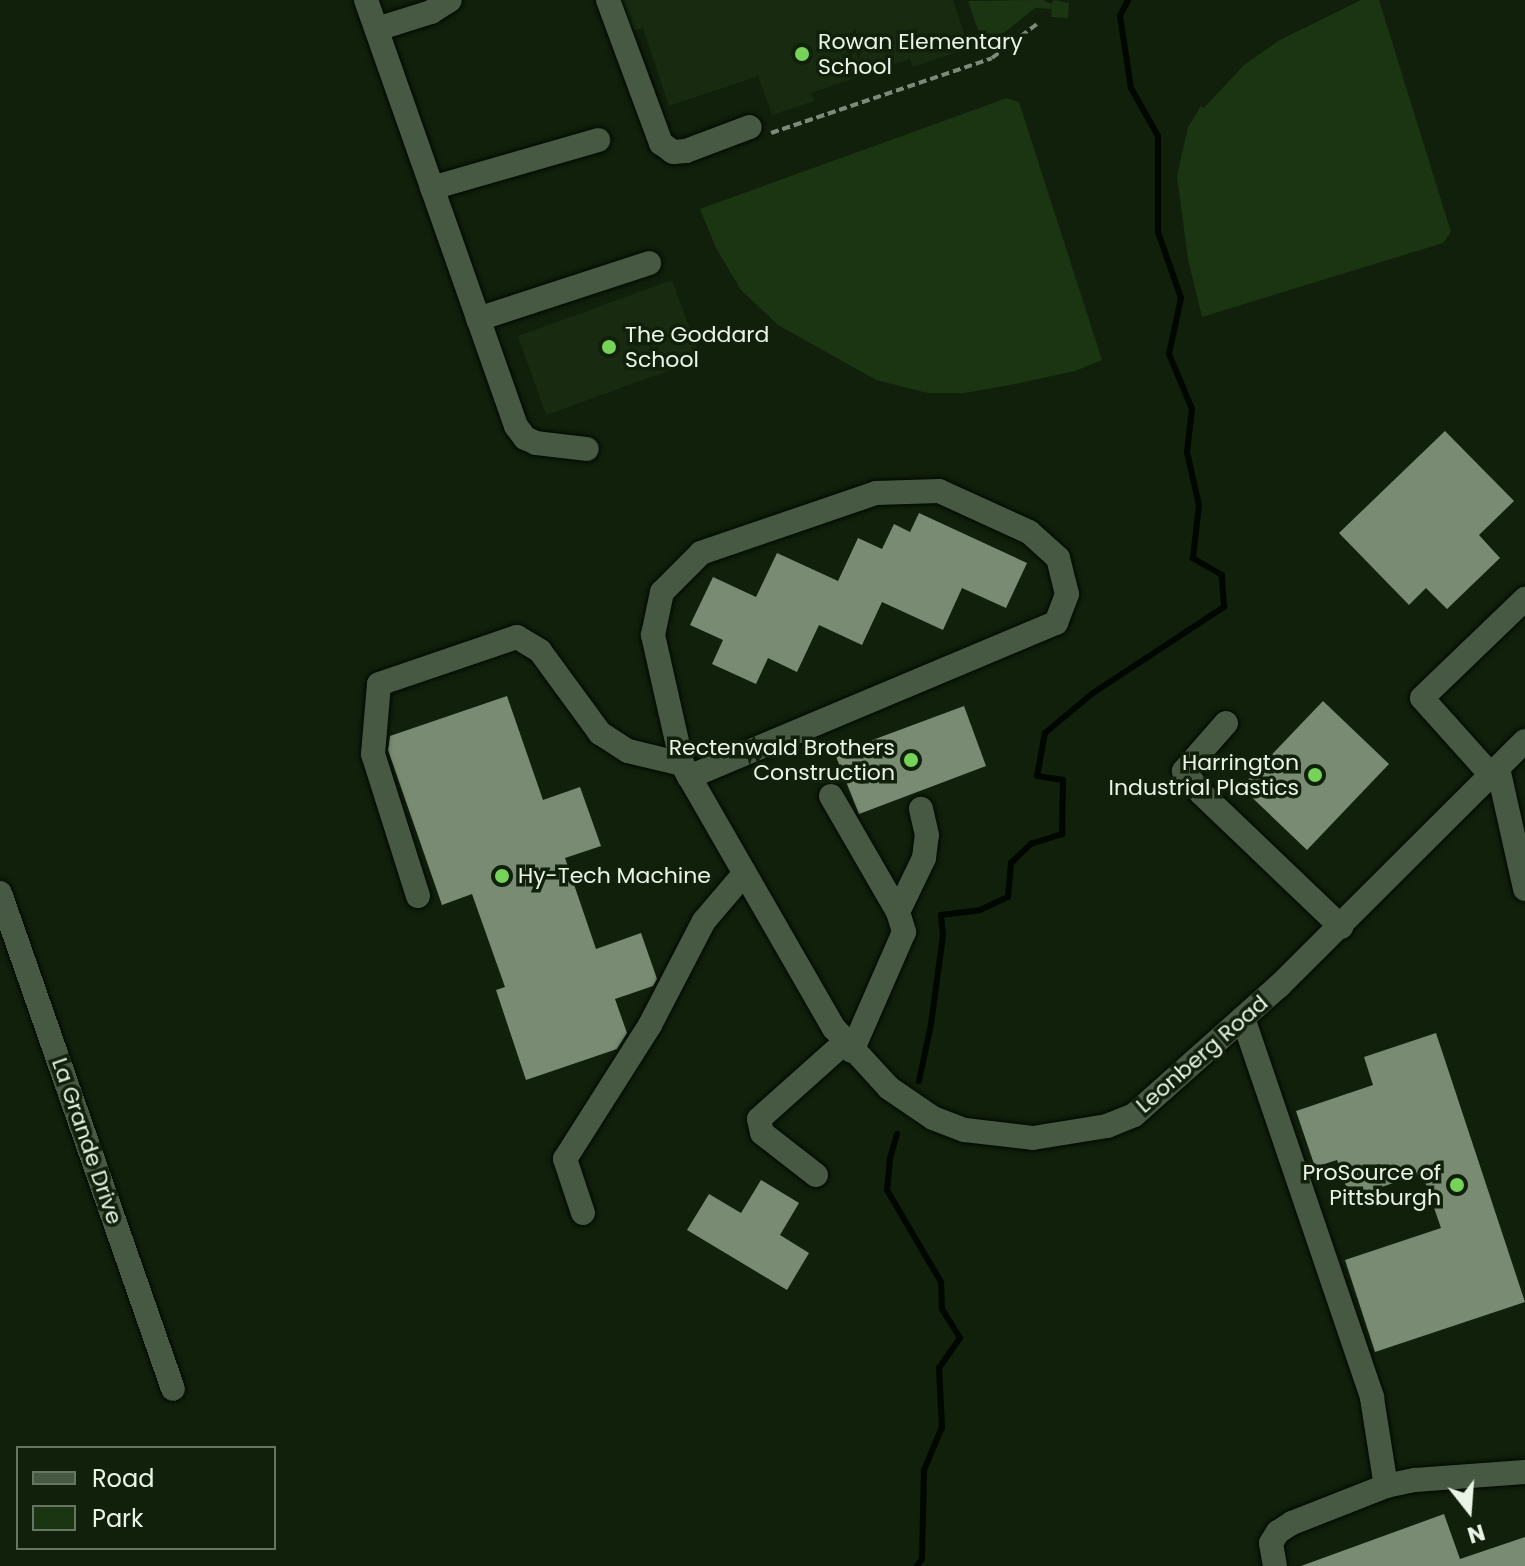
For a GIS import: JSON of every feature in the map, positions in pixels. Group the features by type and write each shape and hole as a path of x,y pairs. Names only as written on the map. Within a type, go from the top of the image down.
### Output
{"street":[{"path":"366,0 516,426 525,438 536,443 587,449"},
{"path":"377,29 431,12 450,0"},
{"path":"608,0 661,143 673,152 686,151 755,132"},
{"path":"432,188 598,140"},
{"path":"478,319 649,263"},
{"name":"Leonberg Road","path":"686,770 1056,623 1067,594 1058,558 1029,532 939,491 876,493 701,553 662,592 653,635 686,770 810,991 848,1046 898,1095 933,1118 965,1130 1033,1138 1107,1126 1134,1115 1341,927 1525,741"},
{"path":"1525,599 1422,698 1495,772 1525,889"},
{"path":"418,896 373,754 379,684 517,637 540,651 600,733 628,751 686,770"},
{"path":"1226,723 1184,771 1201,793 1341,927"},
{"path":"816,1175 762,1133 759,1119 848,1046 904,932 898,912 831,796"},
{"path":"898,912 924,858 927,835 921,809"},
{"path":"583,1213 565,1159 650,1025 704,921 744,874"},
{"name":"La Grande Drive","path":"0,893 173,1389"},
{"path":"1243,1018 1372,1398 1386,1486"},
{"path":"1275,1566 1271,1543 1278,1532 1292,1523 1386,1486 1415,1480 1525,1472"}],"path":[{"path":"755,132 992,58 1037,24"}],"shaded area":[{"name":"Rowan Elementary School","path":"614,0 953,0 969,48 913,67 910,59 811,93 814,101 772,115 758,76 669,106 643,28 633,31 623,4 616,5"},
{"name":"The Goddard School","path":"672,280 701,359 546,415 518,336"}],"green space":[{"path":"1043,0 1051,4 1054,0 1069,3 1068,18 1051,17 1052,9 1035,8 1005,32 982,42 968,1"},
{"path":"1361,0 1379,0 1451,232 1443,243 1202,317 1188,259 1177,176 1188,127 1201,106 1204,108 1244,65 1278,41"},
{"path":"1007,98 1019,102 1102,360 1075,371 1010,385 964,393 928,393 876,380 778,325 741,290 716,248 700,209"}],"building":[{"path":"1445,431 1514,501 1479,535 1500,558 1447,609 1426,588 1409,605 1339,533"},
{"path":"919,513 1027,563 1006,608 962,588 943,630 882,602 862,645 819,625 797,672 768,658 756,684 712,664 723,640 690,625 713,577 756,597 777,553 838,581 858,538 882,549 894,524 910,532"},
{"name":"Hy-Tech Machine","path":"507,696 543,800 580,787 601,846 565,858 596,949 641,933 657,979 653,986 615,999 627,1033 617,1049 526,1080 496,990 505,987 472,894 442,905 388,750 390,736"},
{"name":"Harrington Industrial Plastics","path":"1323,701 1389,764 1307,850 1241,787"},
{"name":"Rectenwald Brothers Construction","path":"964,706 986,766 859,814 835,754"},
{"name":"ProSource of Pittsburgh","path":"1436,1033 1525,1302 1375,1352 1345,1260 1441,1228 1422,1173 1350,1198 1337,1160 1315,1167 1296,1111 1373,1085 1364,1057"},
{"path":"761,1180 799,1203 780,1235 809,1253 787,1290 687,1230 709,1194 741,1213"},
{"path":"1444,1514 1460,1559 1525,1537 1525,1566 1301,1566"}],"waterway":[{"path":"919,1081 931,1024 943,935 941,915 980,910 1008,897 1011,863 1031,844 1062,834 1063,780 1037,776 1045,733 1093,693 1224,607 1222,575 1193,558 1199,505 1187,452 1192,409 1169,354 1181,298 1158,232 1158,136 1131,88 1120,16 1128,0"},
{"path":"897,1134 890,1158 887,1190 941,1282 942,1309 960,1338 939,1368 942,1427 924,1470 922,1559 917,1566"}],"place":[{"name":"Rowan Elementary School","path":"802,54"},
{"name":"The Goddard School","path":"609,347"},
{"name":"Rectenwald Brothers Construction","path":"911,760"},
{"name":"Harrington Industrial Plastics","path":"1315,775"},
{"name":"Hy-Tech Machine","path":"502,876"},
{"name":"ProSource of Pittsburgh","path":"1457,1185"}]}
